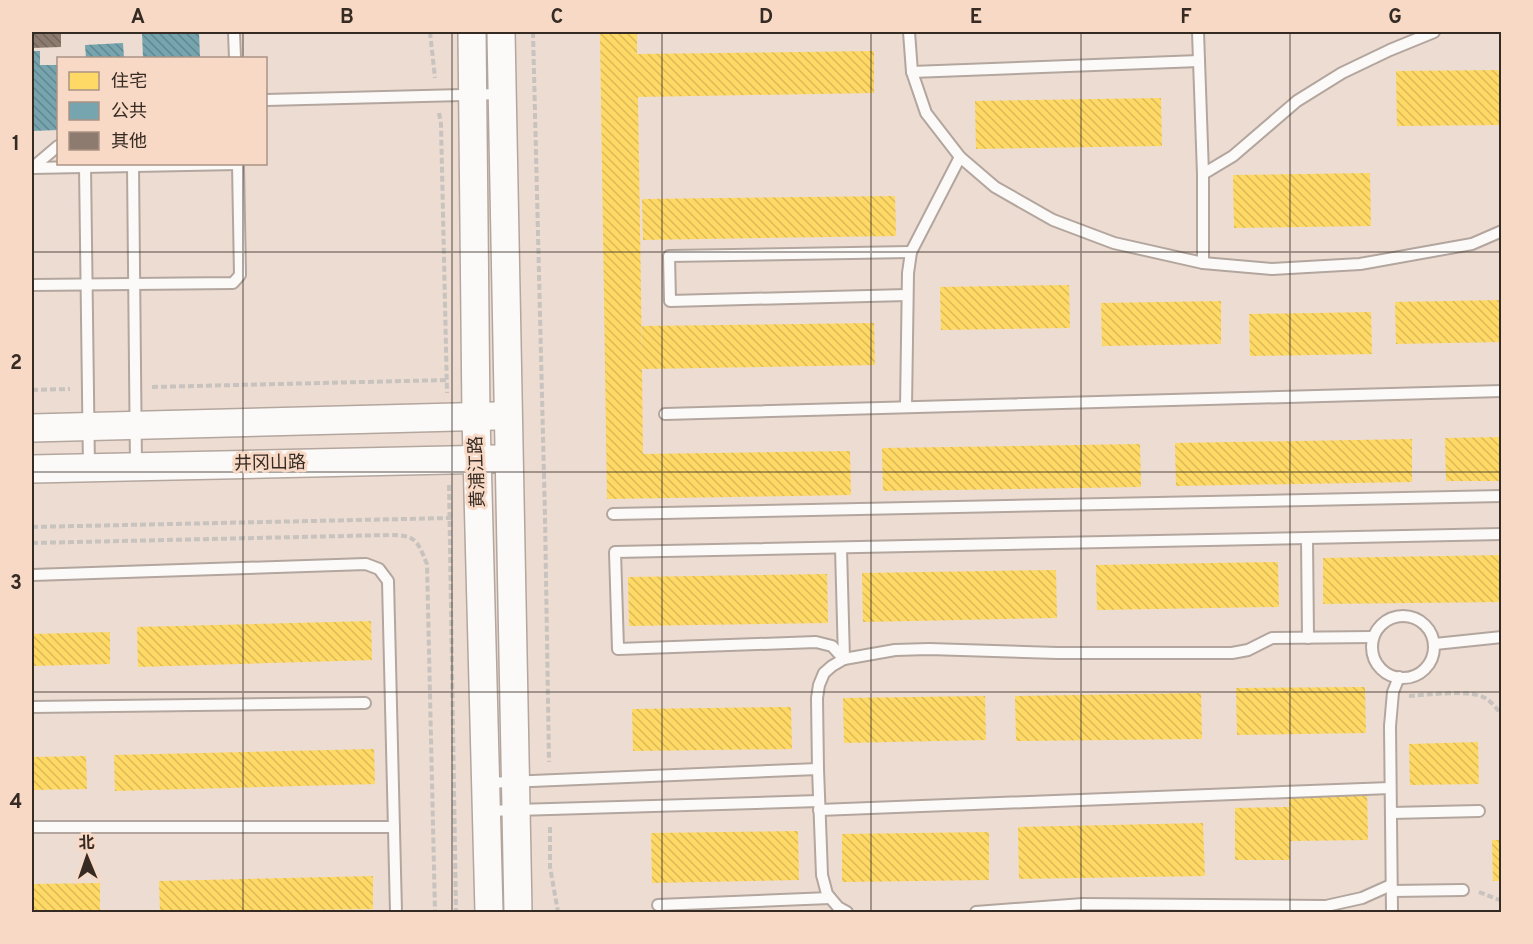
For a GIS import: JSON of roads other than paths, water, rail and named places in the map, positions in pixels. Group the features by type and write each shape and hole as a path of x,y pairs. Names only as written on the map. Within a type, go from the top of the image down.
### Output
{"street":[{"name":"黄浦江路","path":"472,32 476,417 489,912"},
{"name":"黄浦江路","path":"501,32 518,912"},
{"path":"32,428 508,416"},
{"name":"井冈山路","path":"32,469 509,459"}],"lane":[{"path":"234,32 235,57"},
{"path":"909,32 912,72 926,112 960,157 995,187 1053,220 1114,243 1203,263 1272,268 1360,264 1472,244 1502,231"},
{"path":"1198,32 1203,174 1203,263"},
{"path":"1203,174 1233,156 1297,101 1342,73 1434,32"},
{"path":"912,72 1199,61"},
{"path":"267,100 502,94"},
{"path":"57,147 32,168 133,165 136,467"},
{"path":"906,408 907,295 911,252 960,157"},
{"path":"32,285 233,283 240,276 238,165"},
{"path":"85,166 89,468"},
{"path":"907,295 670,301 669,256 911,252"},
{"path":"665,414 1502,391"},
{"path":"613,514 1502,495"},
{"path":"844,659 832,646 816,642 618,649 615,552 1502,534"},
{"path":"1307,538 1308,638"},
{"path":"841,548 844,659"},
{"path":"32,575 366,564 379,569 388,581 396,912"},
{"path":"1407,615 1417,618 1426,625 1435,644 1431,662 1425,669 1408,677 1390,675 1383,670 1373,655 1372,646 1378,627 1386,620 1407,615"},
{"path":"838,907 827,894 822,875 817,698 824,673 844,659 895,650 929,649 1057,653 1232,653 1248,650 1272,638 1373,637"},
{"path":"1435,644 1502,637"},
{"path":"1392,912 1390,726 1393,696 1399,677"},
{"path":"32,707 364,703"},
{"path":"486,783 818,769"},
{"path":"487,811 819,805 1390,788"},
{"path":"1391,813 1479,811"},
{"path":"32,826 394,827"},
{"path":"976,912 1083,904 1326,906 1362,898 1391,888 1463,890"},
{"path":"658,904 838,907"}]}
